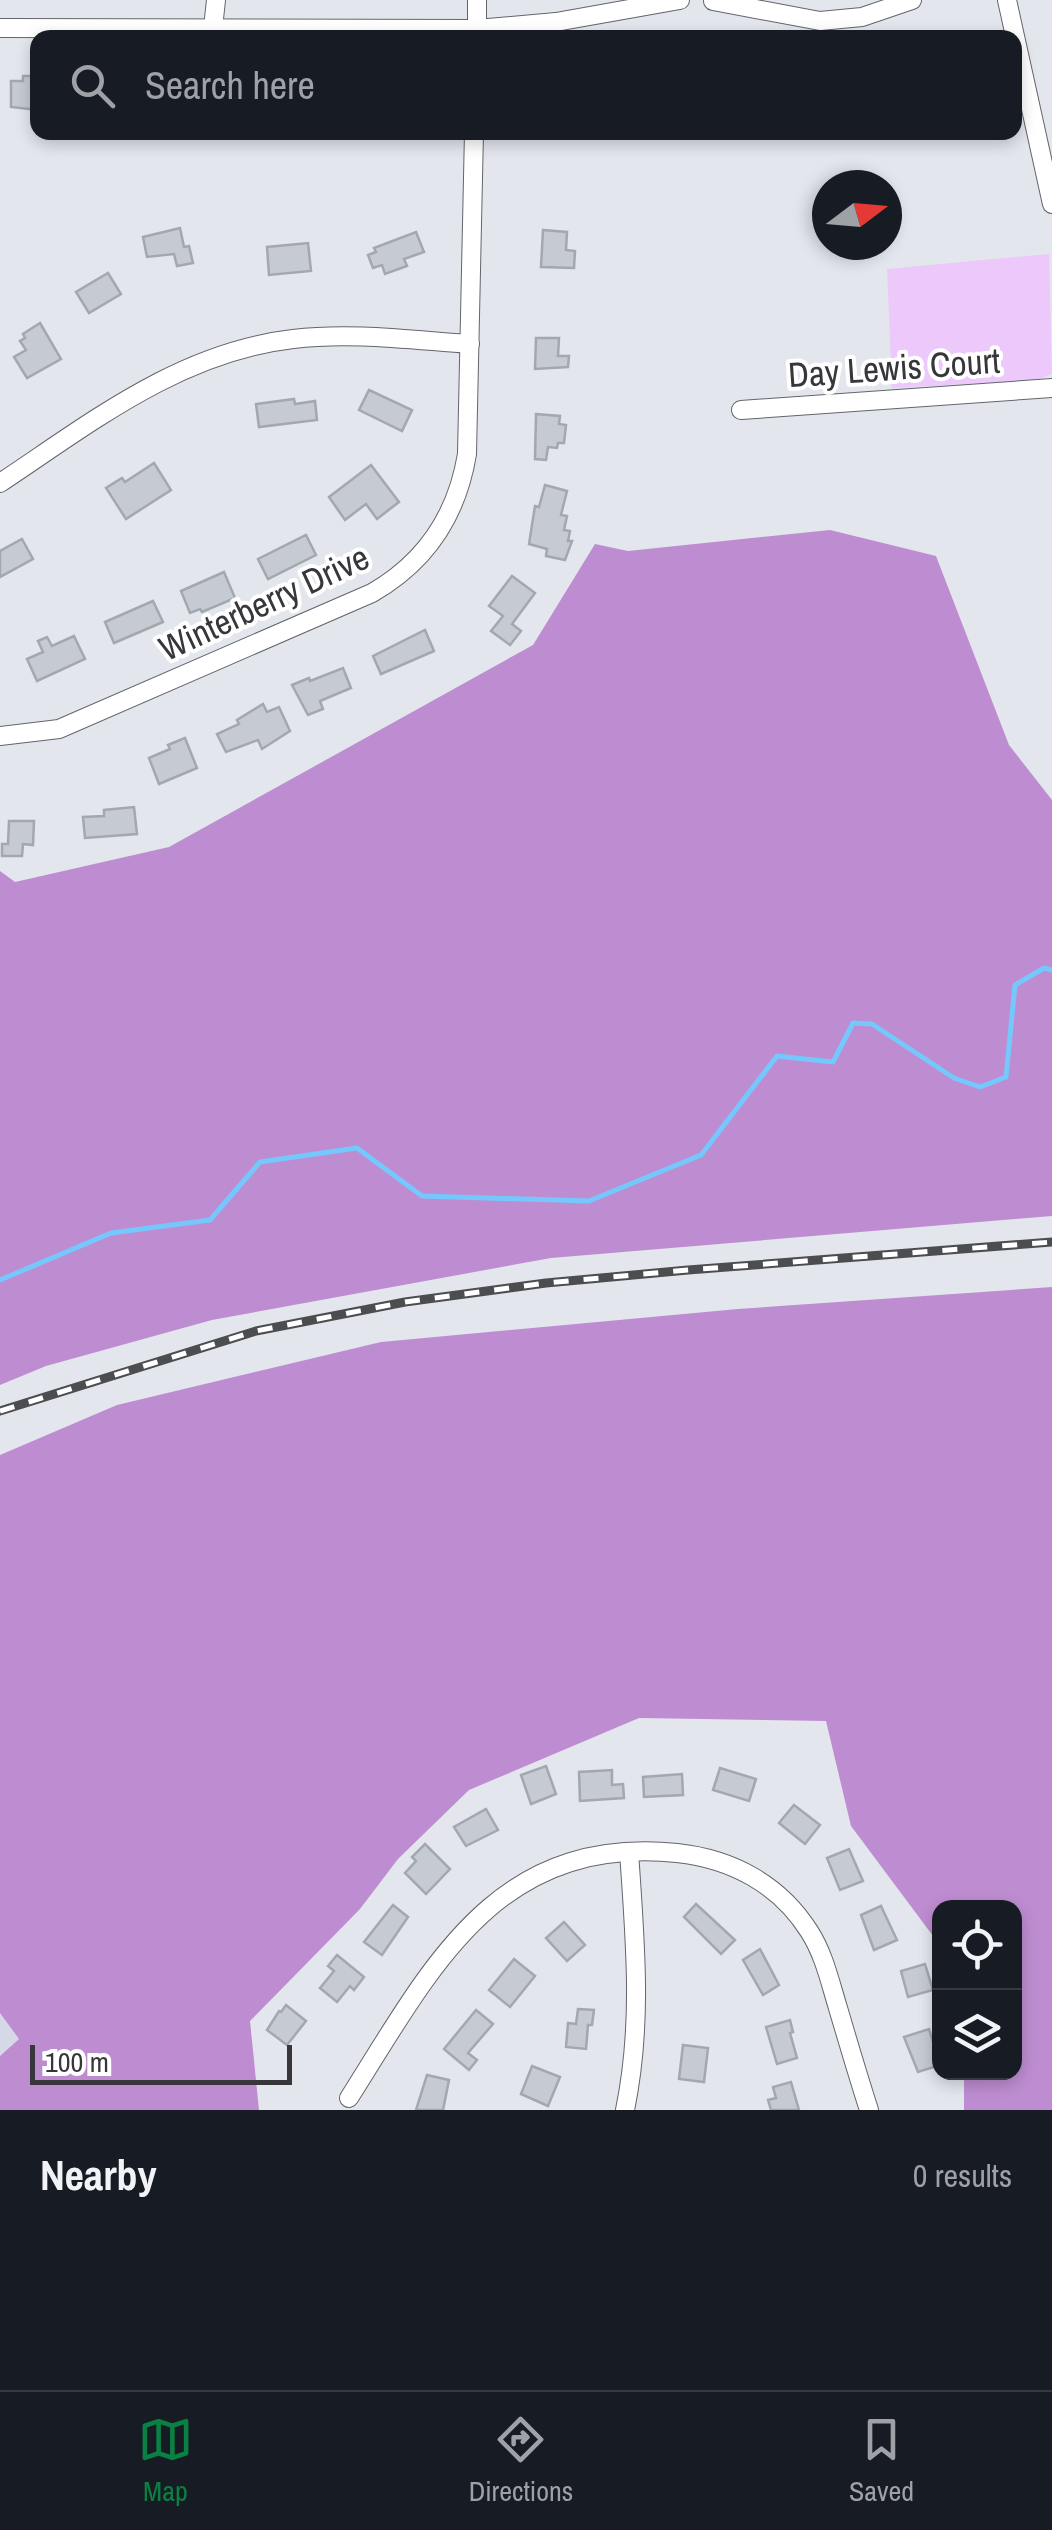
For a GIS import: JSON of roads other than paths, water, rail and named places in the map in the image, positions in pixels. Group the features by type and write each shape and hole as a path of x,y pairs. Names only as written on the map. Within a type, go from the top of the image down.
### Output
{"street":[{"path":"214,28 216,0"},
{"path":"477,0 477,30"},
{"path":"499,30 680,0"},
{"path":"690,0 702,4 714,0 746,4 780,16 846,20 912,0"},
{"path":"1007,0 1014,30"},
{"path":"0,28 319,30"},
{"path":"1022,68 1052,204"},
{"name":"Winterberry Drive","path":"0,736 59,729 372,594 408,569 443,526 464,476 467,454 474,140"},
{"path":"0,483 141,390 220,354 266,343 336,336 470,344"},
{"name":"Day Lewis Court","path":"741,410 1052,388"},
{"path":"349,2098 435,1964 488,1908 518,1884 562,1866 629,1852 660,1852 720,1860 758,1878 796,1912 823,1958 868,2110"},
{"path":"625,2110 637,2026 638,1978 629,1852"}],"waterway":[{"path":"0,1280 111,1233 210,1220 260,1162 357,1148 422,1196 589,1201 701,1155 777,1056 833,1062 853,1023 872,1024 954,1078 980,1087 1006,1077 1015,985 1044,968 1052,970"}],"railway":[{"path":"0,1411 256,1331 405,1302 546,1283 1052,1242"}]}
